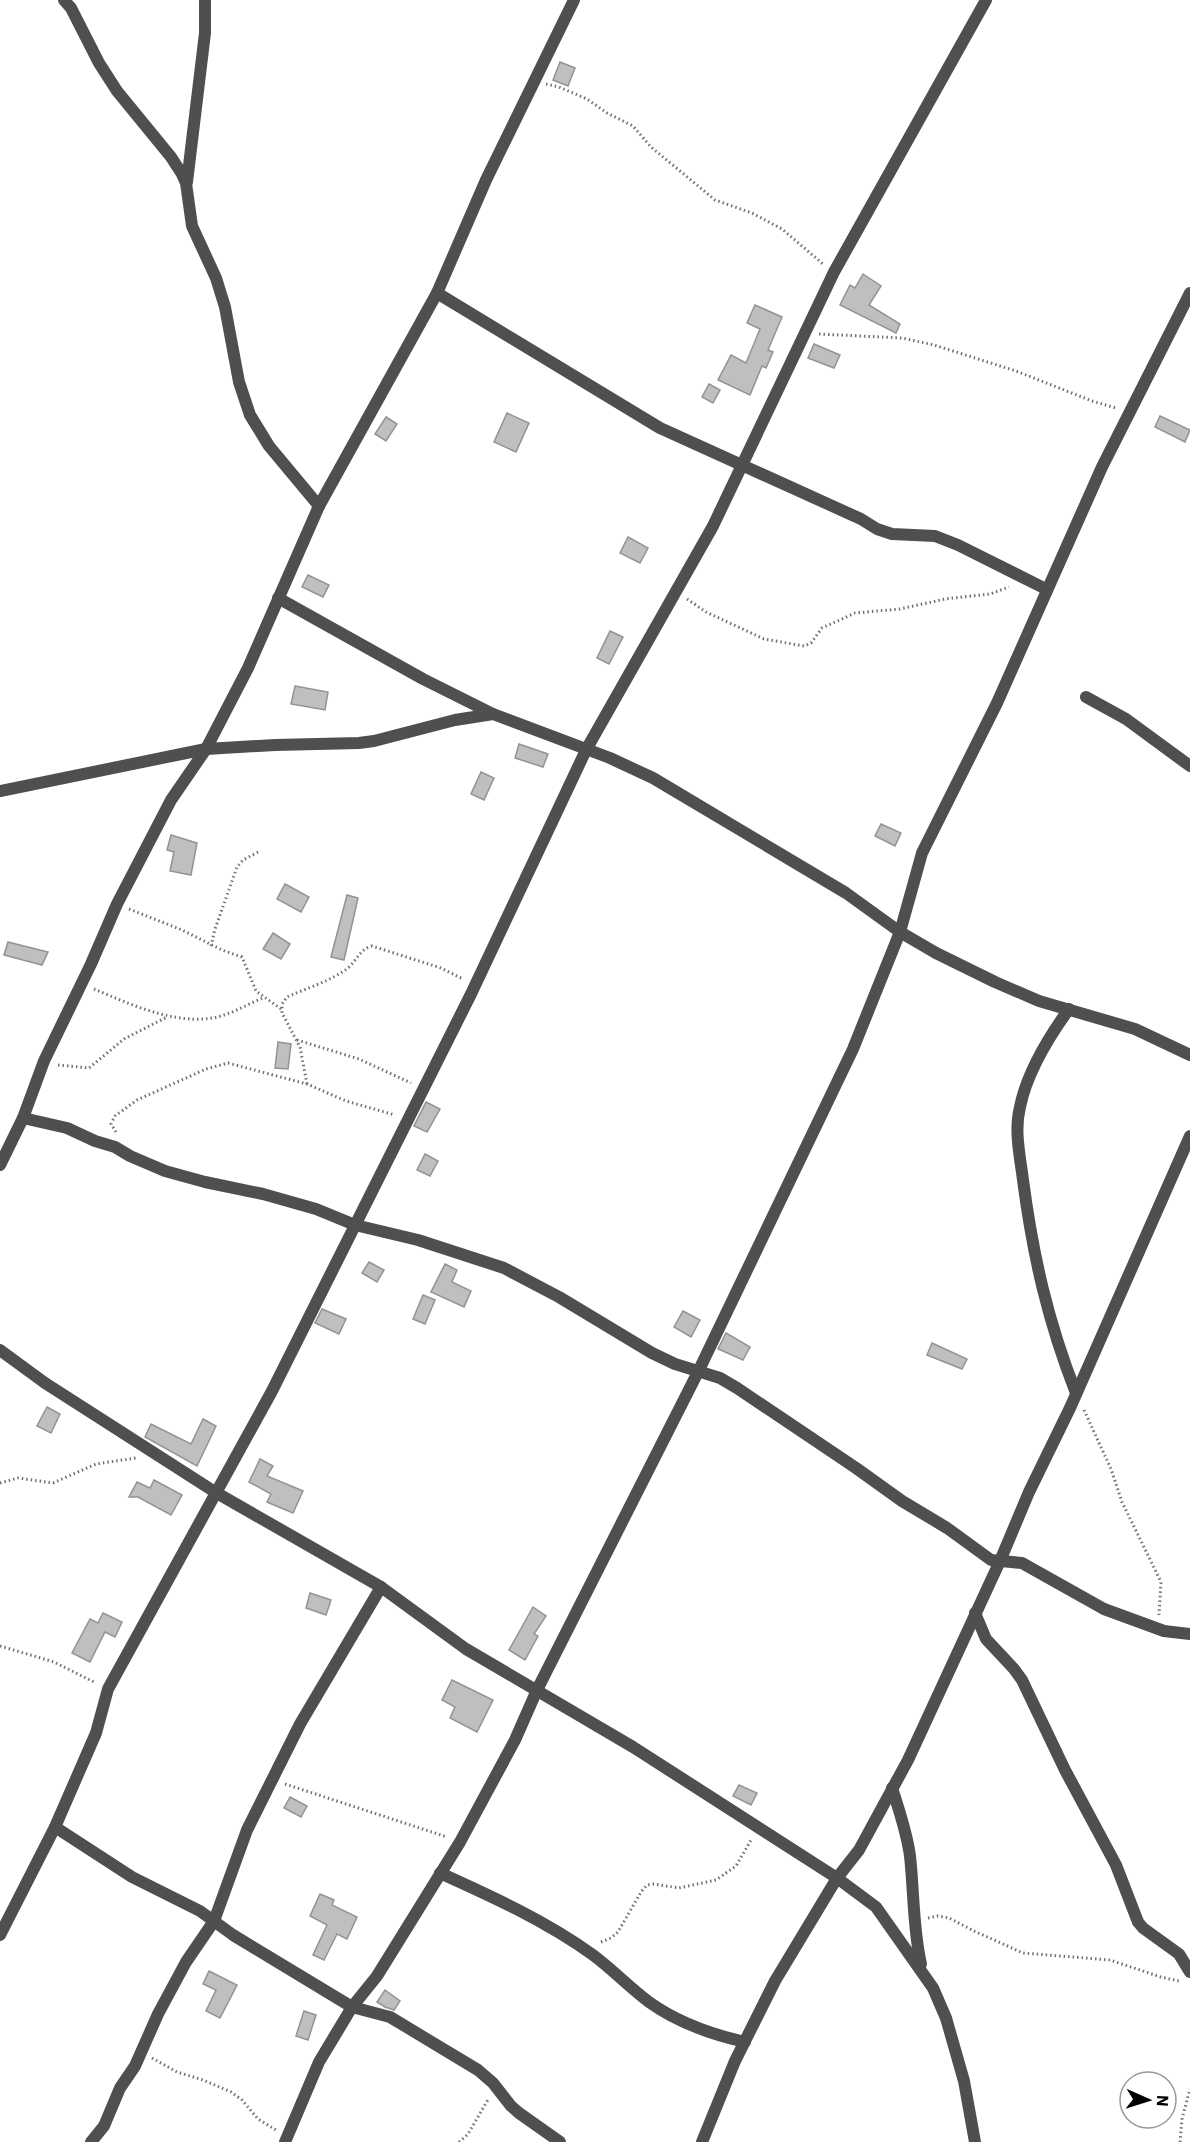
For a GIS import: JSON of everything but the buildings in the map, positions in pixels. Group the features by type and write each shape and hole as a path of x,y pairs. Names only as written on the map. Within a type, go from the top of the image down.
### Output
{"street":[{"path":"205,0 205,33 186,183 192,226 223,299 230,324 239,382 250,415 269,446 319,506"},
{"path":"0,1165 23,1118 44,1061 117,904 171,800 206,749 248,668 319,506 437,293 486,180 536,82 574,0"},
{"path":"0,1935 55,1827 96,1733 108,1689 272,1391 475,985 586,750 713,526 834,272 986,0"},
{"path":"69,3 99,63 117,91 171,157 186,183"},
{"path":"437,293 660,428 861,519 877,529 901,535 935,536 958,544 1046,589"},
{"path":"287,2139 319,2062 352,2007 377,1976 460,1842 515,1740 537,1690 699,1370 853,1049 900,932 922,853 997,703 1097,477 1190,293"},
{"path":"278,598 423,679 493,714 610,758 653,778 846,893 900,932 995,982 1039,1001 1135,1029 1190,1055"},
{"path":"1086,697 1126,719 1190,766"},
{"path":"0,791 206,749 359,743 454,720 493,714"},
{"path":"1069,1009 1050,1037 1024,1090 1017,1126 1037,1270 1059,1350 1076,1393"},
{"path":"23,1118 67,1128 165,1171 316,1209 355,1225 418,1240 504,1268 559,1297 652,1353 675,1364 720,1378 902,1501 947,1528 991,1560 1022,1563 1104,1609 1156,1628 1190,1635"},
{"path":"702,2142 745,2042 775,1981 837,1878 859,1850 908,1760 1076,1393 1190,1136"},
{"path":"0,1350 45,1383 215,1492 381,1587 466,1649 633,1748 837,1878 876,1907 933,1988 945,2018 963,2081 975,2142"},
{"path":"91,2142 104,2126 120,2088 139,2056 186,1962 214,1921 247,1830 300,1724 381,1587"},
{"path":"975,1613 986,1639 1022,1680 1065,1770 1116,1865 1138,1922 1179,1954 1187,1977"},
{"path":"892,1788 901,1814 910,1854 915,1930 922,1972"},
{"path":"55,1827 123,1872 200,1911 352,2007 390,2017 478,2070 497,2086 504,2098 519,2113 560,2142"},
{"path":"440,1873 506,1903 580,1946 648,2001 677,2019 693,2027 745,2042"}],"path":[{"path":"536,82 559,87 578,95 633,126 651,147 715,200 752,213 782,229 834,272"},
{"path":"805,333 902,338 933,345 1016,371 1092,401 1129,412"},
{"path":"676,592 706,612 764,639 804,646 811,643 822,628 855,613 900,609 945,599 990,594 1028,579"},
{"path":"211,946 237,867 243,860 260,851"},
{"path":"117,904 182,930 211,946 240,956 244,959 256,992 281,1009"},
{"path":"307,1084 303,1056 281,1009 287,997 340,973 350,966 364,949 372,946 441,968 475,985"},
{"path":"81,984 176,1019 218,1017 262,998"},
{"path":"44,1061 69,1067 88,1068 124,1039 167,1017"},
{"path":"297,1040 359,1059 424,1089"},
{"path":"120,1150 120,1136 111,1124 115,1116 137,1100 216,1065 234,1064 307,1084 346,1101 408,1119"},
{"path":"1076,1393 1111,1468 1122,1503 1161,1582 1156,1628"},
{"path":"0,1483 18,1478 53,1483 96,1464 125,1458 162,1458"},
{"path":"0,1646 54,1662 108,1689"},
{"path":"272,1780 460,1842"},
{"path":"580,1946 611,1938 622,1926 647,1885 679,1888 716,1880 727,1873 736,1866 759,1828"},
{"path":"915,1930 932,1916 943,1916 1023,1953 1110,1960 1161,1977 1187,1977"},
{"path":"139,2056 153,2059 177,2072 231,2092 242,2100 258,2119 287,2139"},
{"path":"459,2142 468,2134 484,2104 497,2086"},
{"path":"1180,2142 1182,2119 1190,2090"}]}
